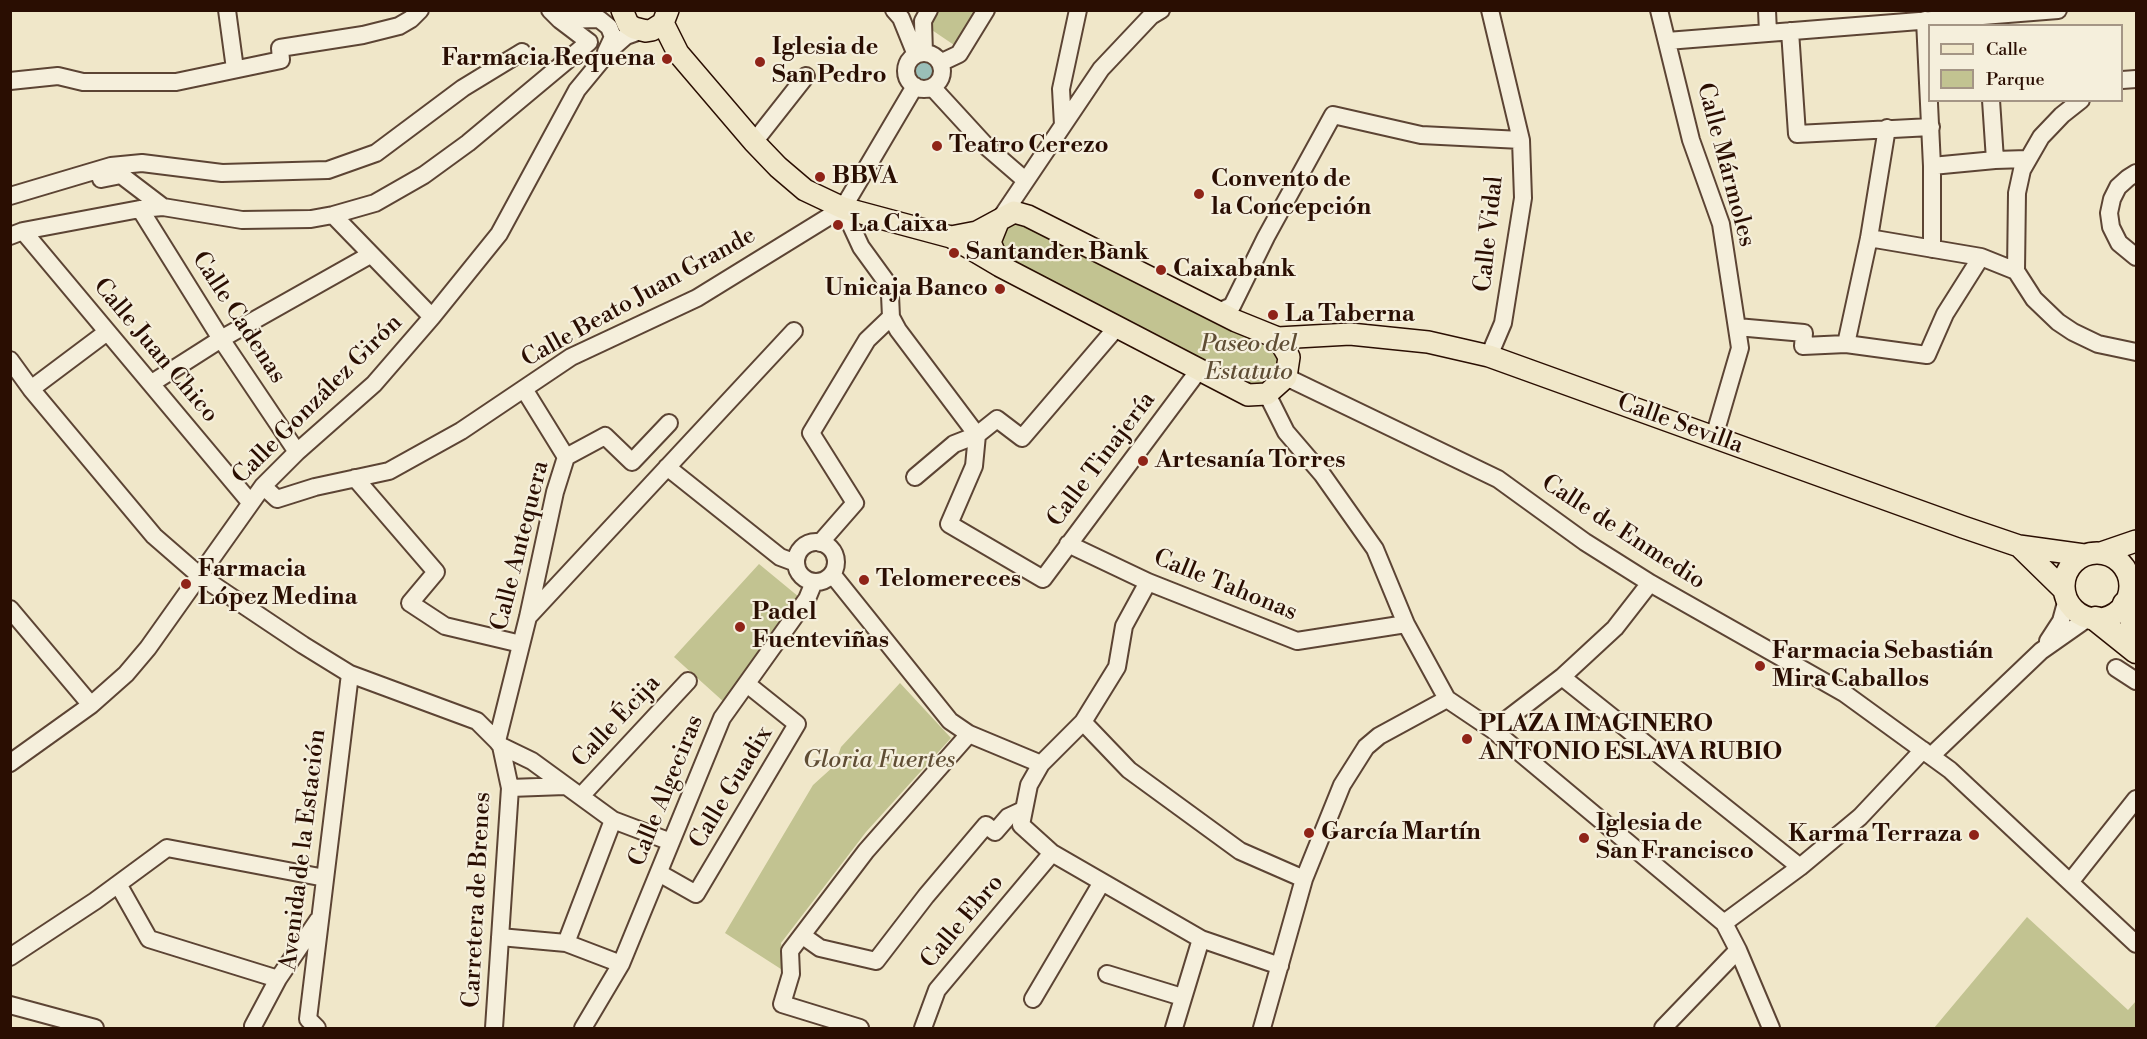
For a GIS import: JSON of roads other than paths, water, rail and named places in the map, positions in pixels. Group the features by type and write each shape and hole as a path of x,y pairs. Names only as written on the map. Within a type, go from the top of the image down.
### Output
{"highway":[{"path":"2125,604 2136,627"},
{"path":"2092,618 2136,651"}],"main road":[{"path":"622,10 628,24 640,31 652,30 665,17 678,53 754,142 805,190 843,208 951,237 1000,266 1248,395 1267,394 1302,346 1335,334"},
{"path":"951,237 977,232 1014,212 1028,216 1223,310 1236,321 1278,338 1288,367"},
{"path":"998,222 990,242 1000,266"},
{"name":"Calle Sevilla","path":"1278,338 1335,334 1428,342 1489,356 2019,546"},
{"path":"2066,594 2065,580 2068,570 2075,561 2136,541"},
{"path":"2019,546 2110,556 2133,573 2125,604 2112,615 2092,618 2072,607 2066,594 2019,546"}],"street":[{"path":"227,10 235,69"},
{"path":"10,81 58,76 83,82 176,82 281,60 280,48 363,35 399,26 420,10"},
{"path":"894,10 901,18 920,54"},
{"path":"920,54 923,21 929,10"},
{"path":"940,63 960,54 986,10"},
{"path":"1063,124 1061,89 1078,10"},
{"path":"998,222 1101,69 1150,16 1161,10"},
{"name":"Calle Vidal","path":"1489,356 1503,323 1523,198 1521,140 1490,10"},
{"name":"Calle Mármoles","path":"1659,10 1691,140 1721,224 1740,348 1714,437"},
{"path":"1767,10 1768,33"},
{"path":"1667,41 2058,10"},
{"path":"555,15 604,15"},
{"path":"555,15 589,42"},
{"path":"577,90 589,42 604,15"},
{"path":"600,62 613,37 604,15"},
{"path":"1925,21 1928,74"},
{"name":"Calle González Girón","path":"10,763 91,705 126,674 141,657 263,486 297,452 374,384 432,318 500,234 577,90 610,50 626,36 640,31"},
{"path":"1790,31 1797,134 1887,128 1931,128"},
{"path":"17,234 140,209 163,207 242,220 311,219 375,203 424,175 468,143 589,42"},
{"path":"10,196 111,166 142,163 222,173 328,170 376,153 463,88 522,52"},
{"path":"977,435 897,330 891,317 890,295 885,280 861,247 843,208 923,87 940,80 942,74 940,63 933,56 920,54 912,58 906,67 907,78 923,87 1025,180"},
{"path":"754,142 806,76"},
{"path":"1930,102 1932,249"},
{"path":"1991,102 1995,160"},
{"path":"2079,102 2050,127 2027,159 2017,193 2016,271 2034,299 2058,322 2098,344 2136,352"},
{"path":"1223,310 1232,306 1266,237 1333,115 1421,135 1521,140"},
{"path":"1846,344 1869,237 1887,128"},
{"path":"1932,166 2027,159"},
{"path":"2136,173 2118,187 2109,213 2114,236 2124,249 2136,257"},
{"path":"10,203 71,185 121,175 163,207"},
{"name":"Calle Beato Juan Grande","path":"263,486 277,499 315,487 389,471 461,431 571,357 697,298 843,208"},
{"name":"Calle Cadenas","path":"140,209 221,339 297,452"},
{"path":"333,215 432,318"},
{"name":"Calle Juan Chico","path":"17,234 152,383 250,502"},
{"path":"1869,237 1982,257 2016,271"},
{"path":"152,383 221,339 370,255"},
{"path":"1737,327 1804,333 1803,346 1846,344 1927,355 1945,314 1982,257"},
{"path":"820,543 855,503 811,433 867,340 891,317"},
{"path":"915,477 954,444 977,435 997,419 1022,438 1117,327"},
{"path":"31,389 107,332"},
{"path":"528,617 794,332"},
{"path":"10,360 31,389 154,536 200,576 350,674 477,721 499,744 532,761 613,820 671,842"},
{"name":"Calle de Enmedio","path":"1288,367 1498,479 1585,542 1650,583 1844,693 1950,770 2136,944"},
{"name":"Calle Tinajería","path":"977,435 974,466 949,524 1043,579 1199,370"},
{"path":"524,389 566,457"},
{"path":"1267,394 1286,432 1322,474 1375,549 1406,624 1447,699 1493,730 1724,924 1738,950 1771,1029"},
{"name":"Calle Antequera","path":"499,744 555,492 566,457 605,436 632,462 669,423"},
{"path":"667,467 780,557 796,563"},
{"path":"355,478 436,572 410,603 445,626 521,644"},
{"path":"808,543 820,543 831,549 836,562 832,574 827,579 808,581 799,574 796,557 803,546 808,543"},
{"name":"Calle Tahonas","path":"1068,544 1148,582 1297,641 1406,624"},
{"path":"832,574 950,721 969,734 1041,764"},
{"name":"Calle Algeciras","path":"583,1029 621,964 722,718 807,599 814,582"},
{"path":"1148,582 1124,626 1117,667 1083,722 1041,764 1029,785 1021,825 1052,854 1201,939 1280,966"},
{"path":"1493,730 1562,677 1615,628 1650,583"},
{"path":"2041,651 2061,621 2066,594"},
{"path":"10,609 91,705"},
{"path":"1724,924 1800,867 1860,817 1927,753 2041,651 2092,618"},
{"path":"2116,668 2136,681"},
{"name":"Avenida de la Estación","path":"317,1029 308,1019 350,674"},
{"path":"1562,677 1800,867"},
{"name":"Calle Écija","path":"581,796 688,681"},
{"name":"Calle Guadix","path":"659,873 696,894 797,724 747,684"},
{"path":"1262,1029 1304,879 1342,785 1366,747 1378,736 1447,699"},
{"path":"1083,722 1129,770 1240,851 1304,879"},
{"path":"860,1029 782,1005 791,974 790,951 866,851 969,734"},
{"name":"Carretera de Brenes","path":"494,1029 510,788 499,744"},
{"path":"510,788 565,786"},
{"path":"2071,881 2136,799"},
{"path":"803,936 820,948 876,961 926,896 986,825 995,832 1008,817 1023,810"},
{"path":"566,943 613,820"},
{"path":"10,957 167,848 325,878"},
{"name":"Calle Ebro","path":"922,1029 937,990 1052,854"},
{"path":"1033,999 1102,882"},
{"path":"117,884 149,939 278,979"},
{"path":"253,1026 278,979 321,916"},
{"path":"500,937 566,943 621,964"},
{"path":"1174,1029 1201,939"},
{"path":"1663,1029 1738,950"},
{"path":"1107,974 1182,997"},
{"path":"10,1005 95,1029"}],"water":[{"path":"923,61 930,64 933,71 930,78 923,81 916,78 913,71 916,64"}],"place":[{"name":"Farmacia Requena","path":"667,59"},
{"name":"Iglesia de San Pedro","path":"760,62"},
{"name":"Teatro Cerezo","path":"937,146"},
{"name":"BBVA","path":"820,177"},
{"name":"Convento de la Concepción","path":"1199,194"},
{"name":"La Caixa","path":"838,225"},
{"name":"Santander Bank","path":"954,253"},
{"name":"Caixabank","path":"1161,270"},
{"name":"Unicaja Banco","path":"1000,289"},
{"name":"La Taberna","path":"1273,315"},
{"name":"Artesanía Torres","path":"1143,461"},
{"name":"Telomereces","path":"864,580"},
{"name":"Farmacia López Medina","path":"186,584"},
{"name":"Padel Fuenteviñas","path":"740,627"},
{"name":"Farmacia Sebastián Mira Caballos","path":"1760,666"},
{"name":"PLAZA IMAGINERO ANTONIO ESLAVA RUBIO","path":"1467,739"},
{"name":"García Martín","path":"1309,833"},
{"name":"Karma Terraza","path":"1974,835"},
{"name":"Iglesia de San Francisco","path":"1584,838"}],"park label":[{"name":"Paseo del Estatuto","path":"1249,359"},
{"name":"Gloria Fuertes","path":"879,761"}]}
